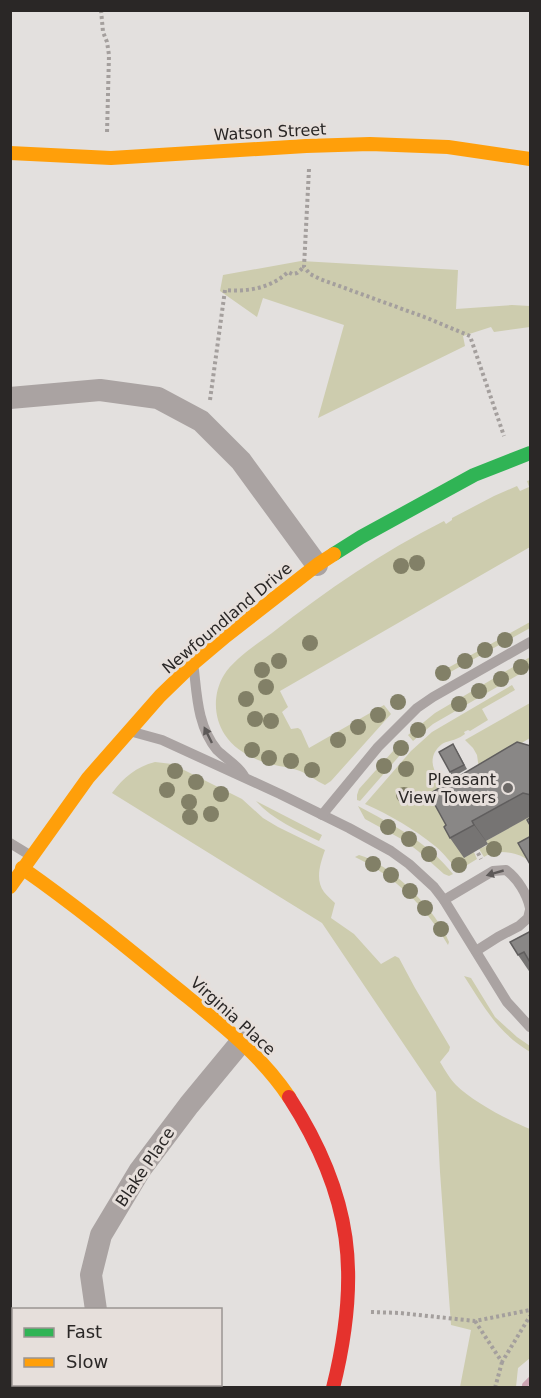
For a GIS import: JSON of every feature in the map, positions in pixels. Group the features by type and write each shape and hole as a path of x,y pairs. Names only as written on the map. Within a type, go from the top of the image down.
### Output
{"street":[{"name":"Watson Street","path":"10,153 111,158 370,144 448,147 531,159"},
{"path":"10,398 100,390 158,398 201,420 241,461 317,566"},
{"name":"Newfoundland Drive","path":"10,887 88,778 160,696 226,636 317,566 361,537 474,475 531,453"},
{"name":"Virginia Place","path":"22,868 122,942 241,1042 265,1066 289,1097 314,1137 336,1191 345,1232 347,1318 333,1388"},
{"name":"Blake Place","path":"96,1308 91,1275 101,1235 140,1170 241,1042"}],"lane":[{"path":"322,815 378,747 417,708 531,642"},
{"path":"194,663 199,712 204,726 213,744 223,756 240,769 246,778"},
{"path":"130,731 162,740 246,778 391,851 434,886 507,1002 531,1027"},
{"path":"10,843 31,856"},
{"path":"444,900 493,871 506,870 514,876 528,900 531,909 528,918 519,926 477,951"}],"path":[{"path":"102,10 103,32 109,55 107,137"},
{"path":"309,165 304,267 310,274 320,279 470,336 506,439"},
{"path":"210,400 225,290 247,291 268,285 288,272 297,273 304,267"},
{"path":"478,853 481,859"},
{"path":"364,1311 475,1322 531,1310"},
{"path":"495,1388 502,1362 531,1316"},
{"path":"475,1322 502,1362"}],"green space":[{"path":"301,261 458,270 456,309 530,306 530,327 494,332 491,327 463,336 465,346 318,418 344,325 263,298 257,317 220,291 223,275"},
{"path":"530,480 530,547 280,691 288,707 282,712 291,729 301,730 309,748 384,705 391,714 331,781 325,785 301,771 256,759 242,752 230,741 218,721 216,697 224,675 240,658 355,572 421,533 444,521 446,524 452,518 494,496 517,486 520,491 529,487 527,481"},
{"path":"530,622 530,628 445,675 437,674"},
{"path":"530,657 530,668 433,724 413,741 408,735 435,713"},
{"path":"512,685 515,690 482,709 488,720 464,732 465,734 459,738 442,744 433,756 436,774 453,785 464,857 474,852 477,859 459,870 419,834 365,804 411,751 432,732"},
{"path":"530,703 530,738 479,769 477,755 465,740"},
{"path":"403,740 408,746 360,801 357,800 359,789"},
{"path":"155,762 172,764 242,799 263,818 325,850 319,877 324,892 335,903 331,918 354,934 381,964 395,956 399,958 450,1047 440,1062 456,1085 471,1098 491,1110 530,1129 530,1358 518,1368 516,1387 460,1387 471,1330 451,1325 436,1092 322,923 112,793 131,773"},
{"path":"256,801 322,835 319,841 278,819"},
{"path":"358,806 421,843 453,874 449,876 444,874 405,841 365,819"},
{"path":"530,816 530,862 508,852 497,852 484,857 479,849 488,845 486,841"},
{"path":"359,855 385,868 412,890 443,930 449,942 448,945 419,905 383,873 355,857"},
{"path":"464,976 471,978 495,1017 530,1046 530,1052 500,1028"}],"building":[{"path":"517,742 531,746 531,795 523,793 472,821 474,825 450,838 444,827 446,825 429,794"},
{"path":"453,744 464,765 450,772 439,752"},
{"path":"531,836 531,866 518,843"},
{"path":"531,931 531,964 524,952 518,955 510,942"}],"waterway":[{"path":"525,1388 530,1380"}],"traffic: fast":[{"path":"334,554 474,475 530,453"}],"traffic: slow":[{"path":"10,153 111,158 370,144 448,147 530,159"},
{"path":"10,887 88,778 160,696 226,636 334,554"},
{"path":"22,868 99,925 221,1024 251,1051 289,1097"}],"traffic: jam":[{"path":"289,1097 327,1168 346,1238 347,1309 333,1388"}],"place":[{"name":"Pleasant View Towers","path":"508,788"}]}
